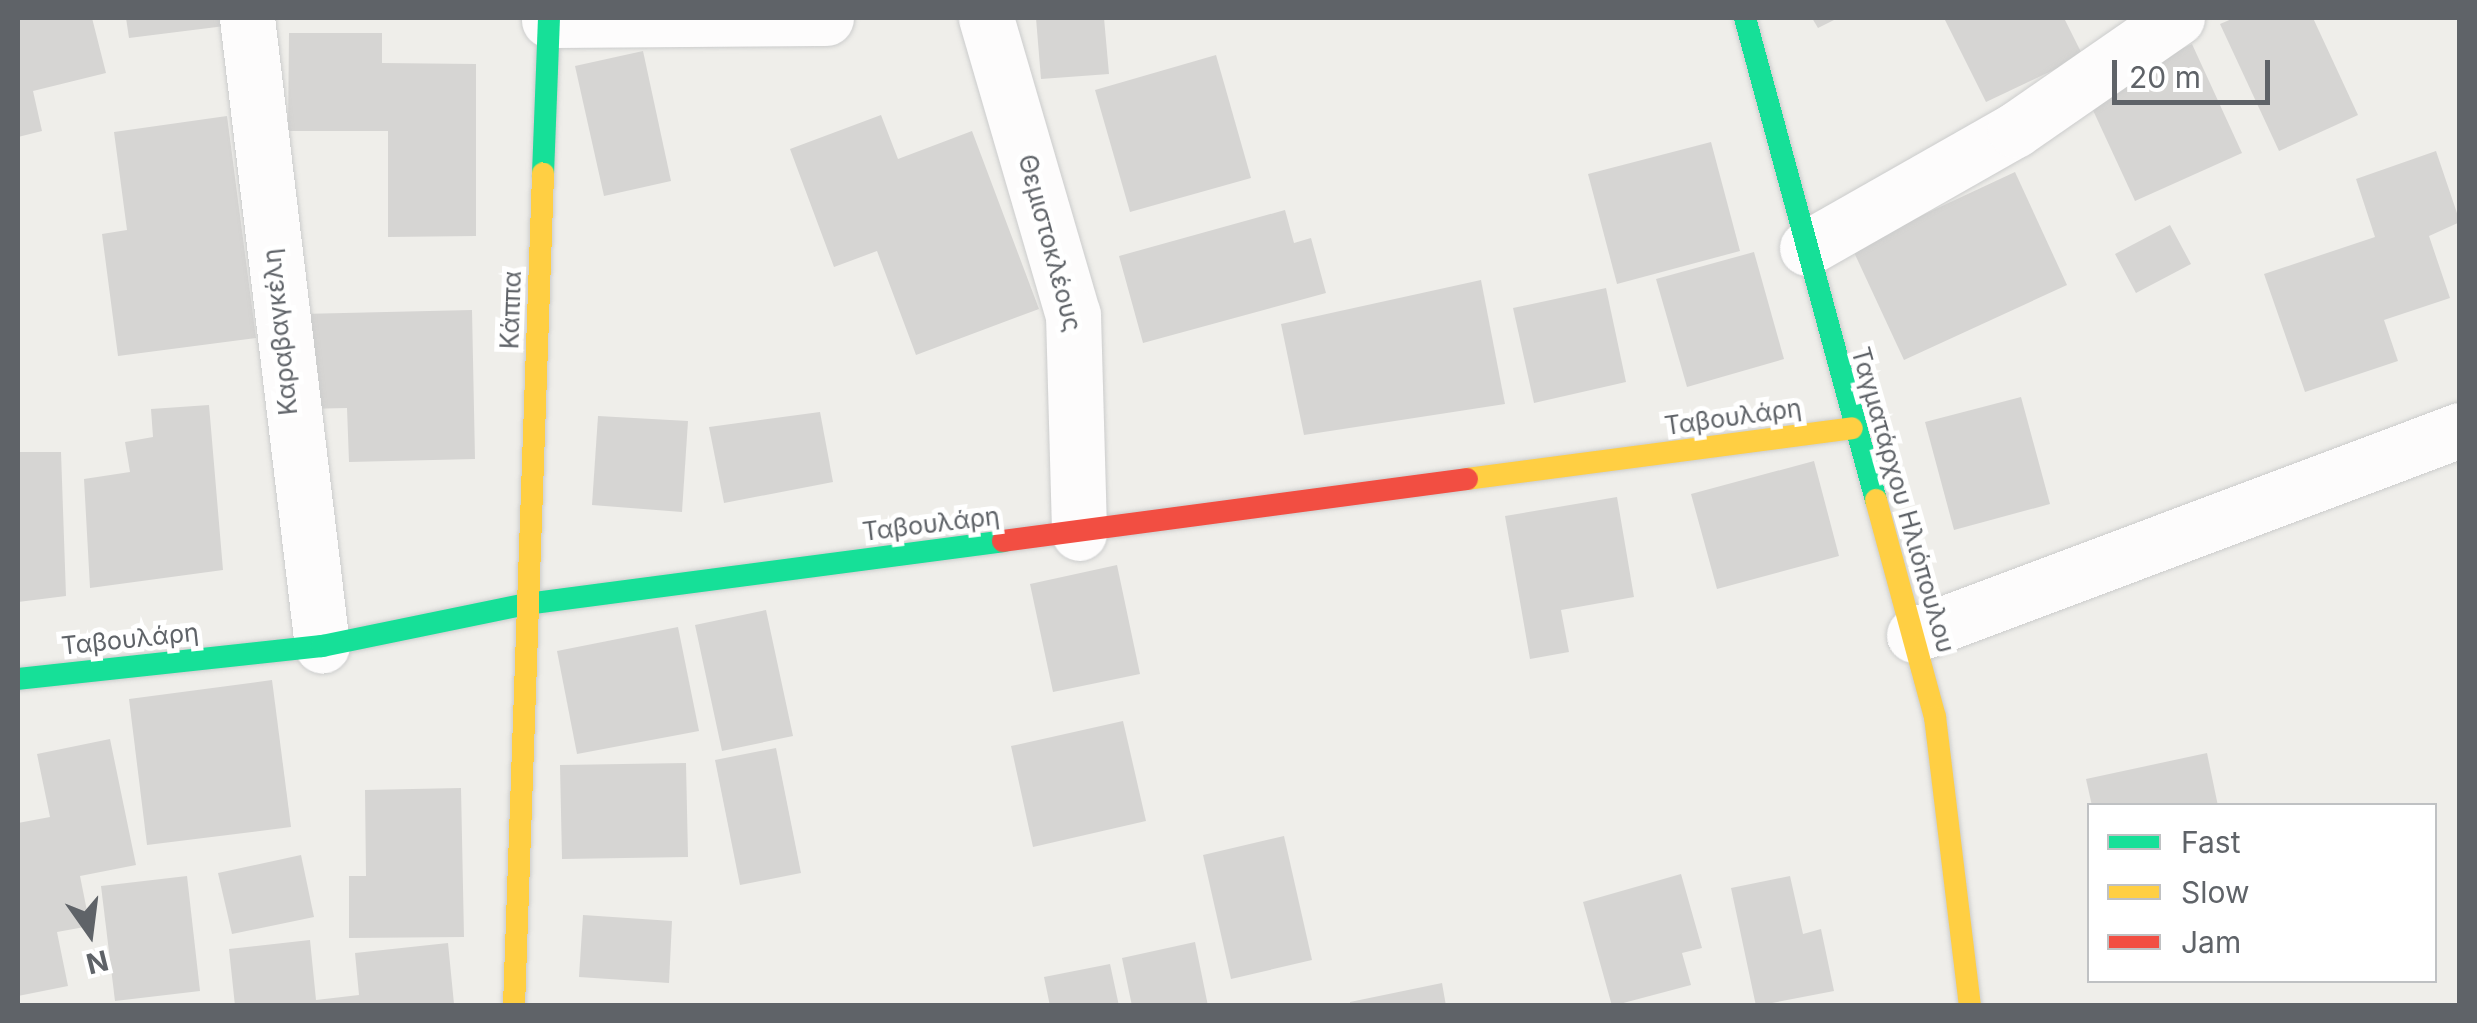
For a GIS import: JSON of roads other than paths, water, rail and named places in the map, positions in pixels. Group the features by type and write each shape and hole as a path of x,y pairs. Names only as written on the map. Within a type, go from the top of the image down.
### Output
{"street":[{"name":"Καραβαγκέλη","path":"247,18 322,646"},
{"path":"549,19 826,18"},
{"name":"Θεμιστοκλέους","path":"986,18 1073,314 1079,533"},
{"name":"Ταγματάρχου Ηλιόπουλου","path":"1745,18 1852,428 1935,717 1970,1006"},
{"path":"1808,248 2015,130 2177,18"},
{"name":"Κάππα","path":"514,1006 549,19"},
{"name":"Ταβουλάρη","path":"18,679 322,646 527,604 1852,428"},
{"path":"1914,635 2460,430"}]}
